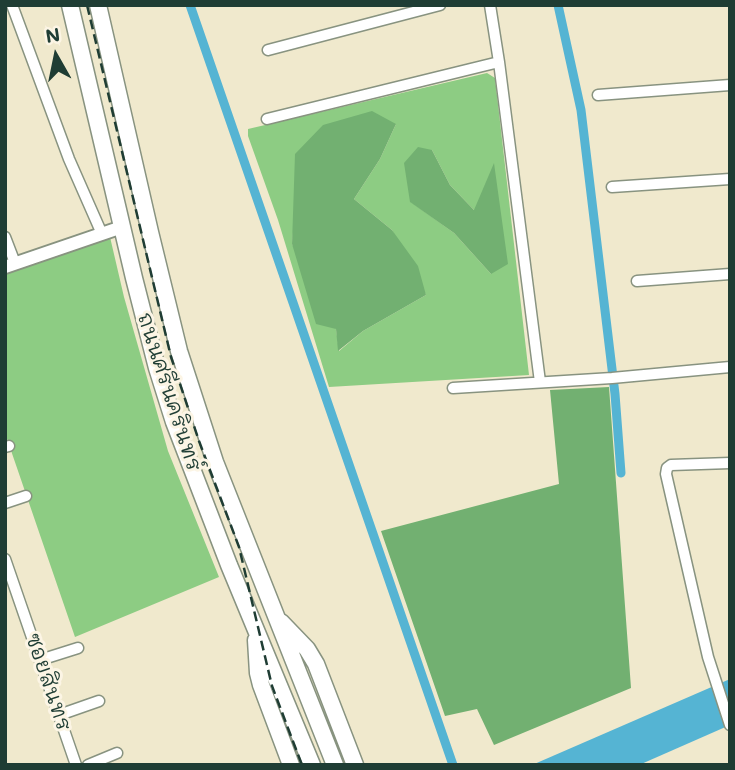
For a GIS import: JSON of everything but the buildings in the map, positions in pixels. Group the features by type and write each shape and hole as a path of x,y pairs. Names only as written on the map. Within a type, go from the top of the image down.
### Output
{"main road":[{"name":"ถนนศรีนครินทร์","path":"70,5 157,368 174,422 312,765"},
{"name":"ถนนศรีนครินทร์","path":"98,5 179,351 215,462 335,765"},
{"path":"277,618 302,643 316,664 355,765"},
{"path":"255,628 257,673 291,765"}],"street":[{"path":"12,5 69,159 102,234"},
{"path":"268,50 440,5"},
{"path":"490,5 540,382"},
{"path":"267,119 499,62"},
{"path":"598,95 730,85"},
{"path":"612,187 730,180"},
{"path":"5,237 10,265 122,227"},
{"path":"637,281 730,274"},
{"path":"453,388 730,367"},
{"path":"730,463 671,465 666,474 715,679 730,725"},
{"path":"5,503 26,496"},
{"name":"ซอยสินทร","path":"5,559 76,765"},
{"path":"40,660 78,648"},
{"path":"59,715 99,701"},
{"path":"88,765 117,753"}],"green space":[{"path":"487,73 495,78 529,375 329,387 248,129","holes":["396,124 380,159 354,199 392,230 426,295 363,331 339,351 336,329 292,244 295,208","432,150 450,185 475,211 494,165 491,274 454,233 411,202"]},
{"path":"372,111 396,124 380,159 354,199 392,230 418,266 426,295 363,331 338,351 336,329 316,324 292,244 295,154 323,125"},
{"path":"418,147 432,150 450,185 474,210 494,163 508,264 491,274 454,233 410,202 404,163"},
{"path":"110,237 124,297 168,451 219,577 75,637 5,433 5,274"},
{"path":"609,387 631,688 494,745 477,709 445,716 381,531 559,484 550,390"}],"water":[{"path":"730,679 730,725 639,765 532,765"}],"waterway":[{"path":"190,5 453,765"},
{"path":"558,5 581,110 615,394 621,473"}],"railway":[{"path":"87,5 171,357 239,547 272,686 302,765"}]}
